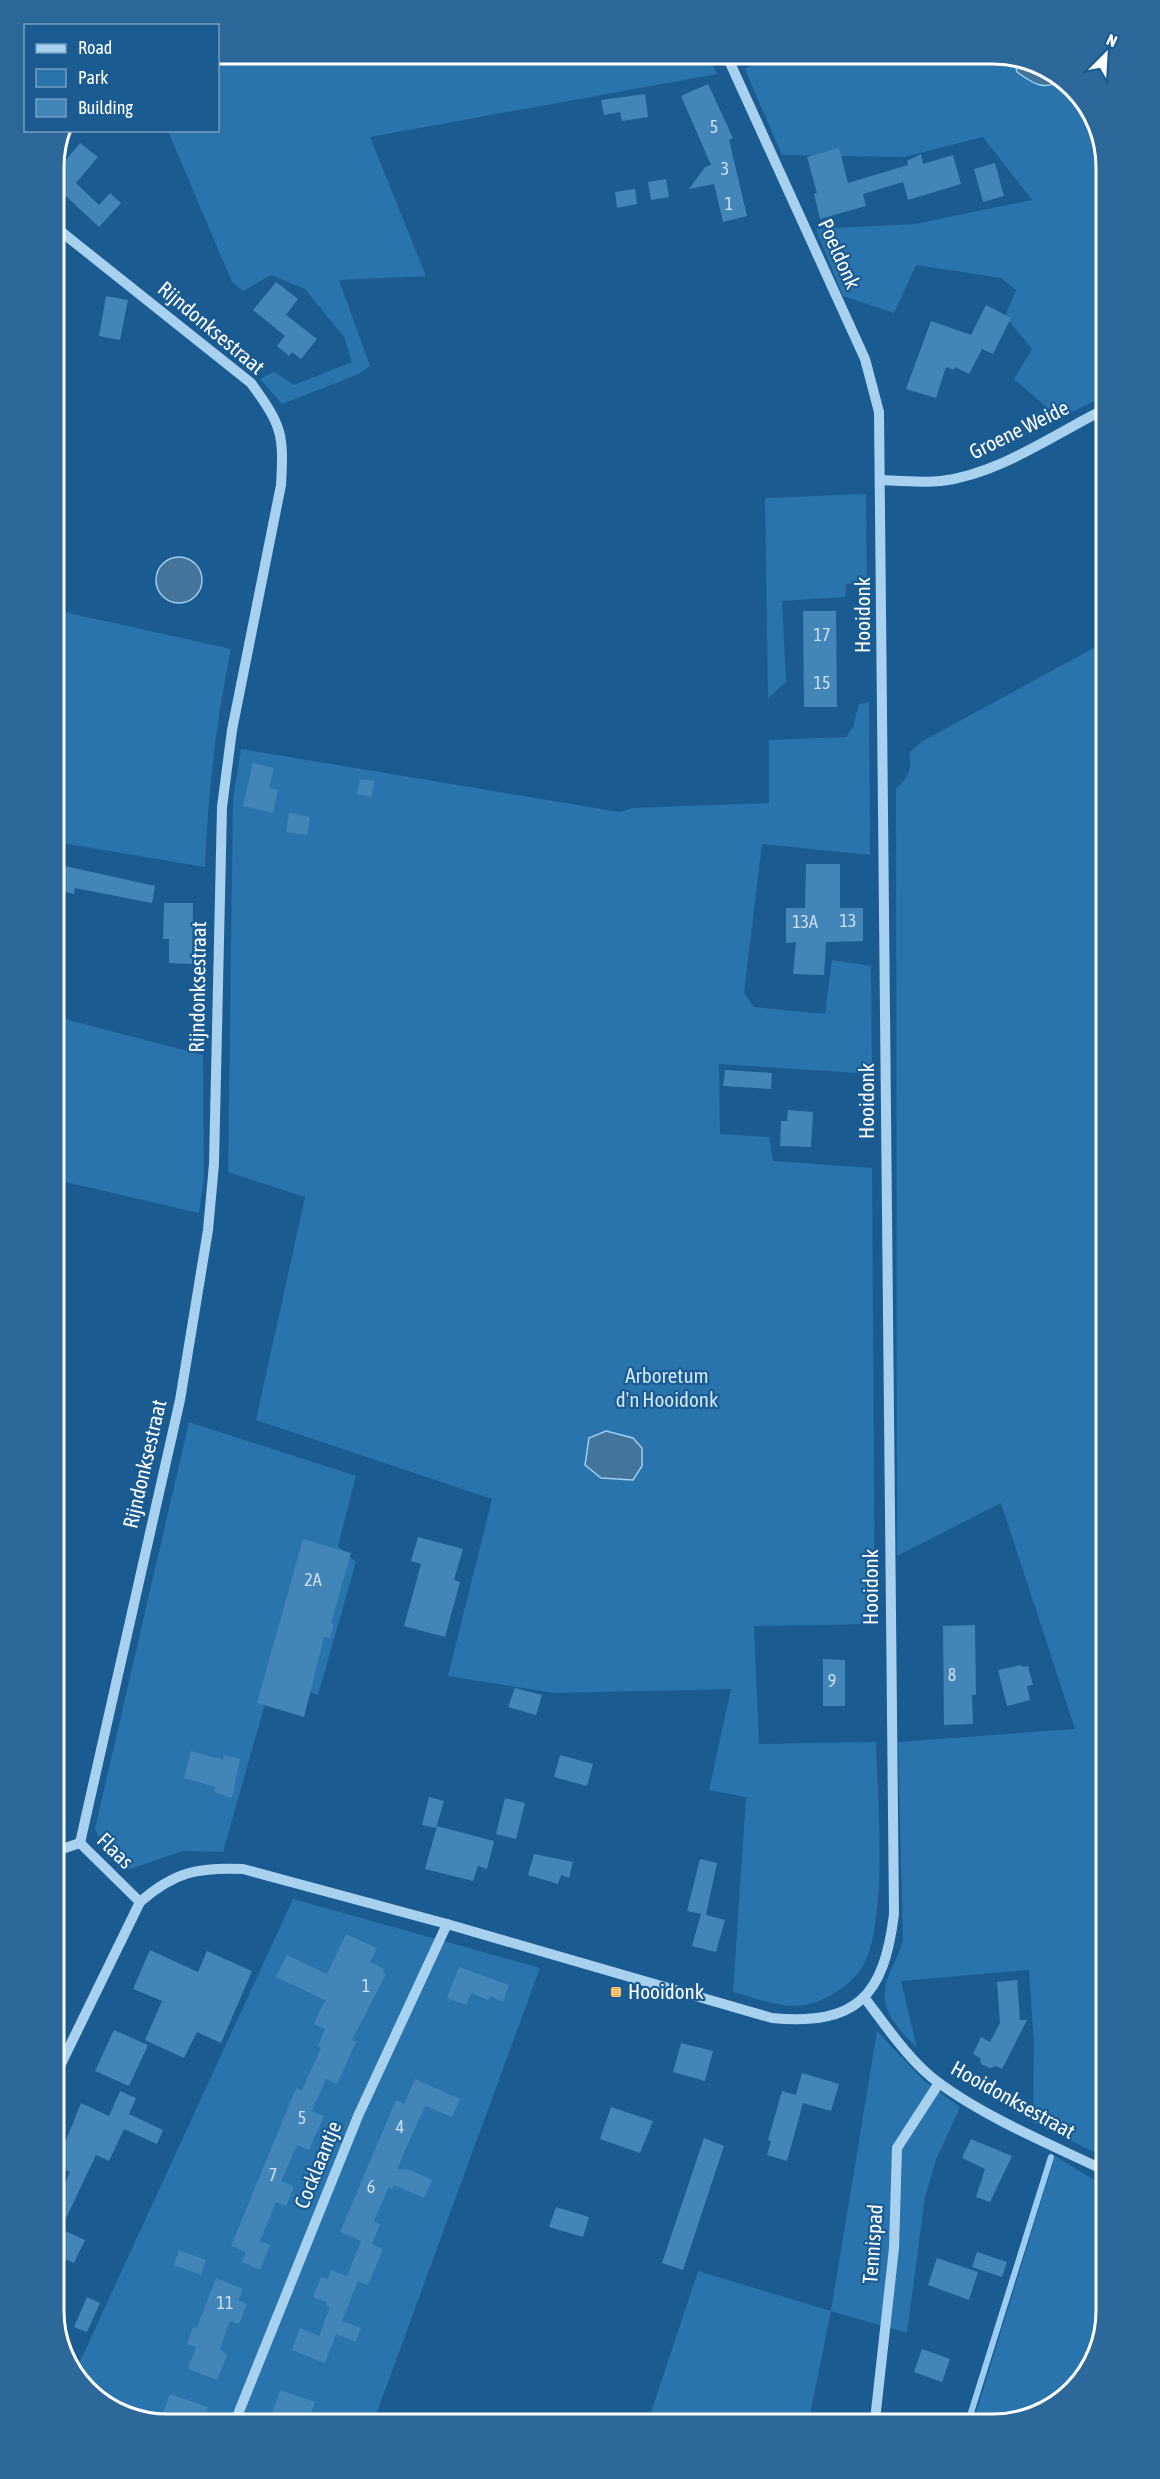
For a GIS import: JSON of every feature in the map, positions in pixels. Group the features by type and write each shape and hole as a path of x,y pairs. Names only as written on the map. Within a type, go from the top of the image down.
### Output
{"street":[{"name":"Poeldonk","path":"731,65 865,359 879,412 881,480"},
{"name":"Rijndonksestraat","path":"65,235 251,383 274,414 284,444 281,485 232,730 222,807 214,1164 208,1230 180,1400 80,1843"},
{"name":"Groene Weide","path":"881,480 939,481 972,475 999,464 1096,414"},
{"name":"Hooidonk","path":"140,1902 160,1884 183,1873 213,1868 243,1869 447,1924 772,2018 802,2021 829,2017 856,2004 873,1989 885,1966 894,1914 881,480"},
{"name":"Flaas","path":"64,1848 80,1843 140,1902"},
{"path":"64,2058 140,1902"},
{"name":"Cocklaantje","path":"238,2414 358,2116 447,1924"},
{"name":"Hooidonksestraat","path":"864,1997 922,2068 939,2083 989,2114 1096,2166"},
{"name":"Tennispad","path":"876,2414 894,2248 897,2148 939,2083"}],"green space":[{"path":"219,64 713,65 717,74 370,137 426,276 339,280 370,366 359,374 282,404 260,379 274,372 294,385 352,362 344,337 305,289 271,275 243,291 232,282 168,132 219,132"},
{"path":"752,65 1013,66 1044,78 1065,95 1085,122 1094,147 1096,168 1096,400 1059,418 1014,379 1032,349 1005,316 1016,290 1001,278 916,265 894,313 843,296 816,229 915,224 1032,200 983,137 904,157 782,155 745,69"},
{"path":"866,494 867,583 846,584 845,597 782,601 786,682 768,698 765,498"},
{"path":"65,612 231,649 214,757 205,867 65,843"},
{"path":"1096,647 1096,2153 1033,2122 1034,2044 1029,1970 901,1981 917,2048 893,2020 885,2003 887,1979 903,1941 898,1742 1075,1729 1001,1503 897,1556 896,789 909,773 909,753 921,742"},
{"name":"Arboretum d'n Hooidonk","path":"869,702 870,855 762,844 744,993 754,1007 825,1014 832,960 871,966 872,1074 719,1064 720,1134 769,1137 773,1161 872,1168 875,1624 754,1626 759,1744 876,1742 880,1862 875,1927 869,1953 854,1978 827,1997 805,2005 787,2006 733,1992 746,1797 709,1790 731,1689 554,1693 448,1676 492,1499 256,1420 305,1197 228,1172 233,799 241,749 619,812 633,808 769,803 769,740 846,737 853,727 859,704"},
{"path":"65,1019 203,1055 204,1178 199,1213 65,1182"},
{"path":"189,1422 356,1476 338,1546 356,1562 318,1695 272,1679 223,1852 183,1851 127,1870 103,1847 95,1829"},
{"path":"293,1899 540,1968 376,2414 147,2413 122,2404 105,2393 86,2374 79,2363"},
{"path":"877,2031 923,2080 960,2107 936,2160 925,2197 907,2333 831,2311"},
{"path":"1055,2156 1096,2181 1096,2311 1090,2345 1074,2374 1044,2401 1013,2413 976,2414"},
{"path":"698,2271 831,2311 810,2414 650,2414"}],"shaded area":[{"path":"1016,67 1032,72 1052,84 1039,85 1017,72"},
{"path":"179,557 195,564 202,580 195,596 179,603 163,596 156,580 163,564"},
{"path":"606,1431 633,1438 642,1448 642,1466 633,1480 601,1478 585,1465 589,1438"}],"building":[{"path":"708,84 733,138 729,140 747,216 723,222 714,184 689,189 705,167 711,165 681,96"},
{"path":"645,94 648,117 622,121 620,112 604,115 601,100"},
{"path":"80,143 98,157 76,183 99,205 110,193 121,203 99,227 65,197 65,161"},
{"path":"839,148 848,183 908,165 907,161 921,154 923,164 953,155 961,184 908,200 903,182 863,194 866,206 820,219 814,194 817,193 807,157"},
{"path":"995,163 1004,196 983,202 974,169"},
{"path":"666,179 669,197 651,200 648,182"},
{"path":"635,189 637,204 617,208 615,192"},
{"path":"276,282 298,299 286,315 317,339 301,359 292,352 289,356 277,346 285,336 253,310"},
{"path":"106,296 128,300 120,340 99,336"},
{"path":"986,305 1011,318 993,354 982,349 969,374 955,367 954,370 946,367 936,398 906,389 931,321 971,335"},
{"path":"803,611 836,611 837,707 804,707"},
{"path":"253,763 274,768 269,788 278,790 273,813 243,806"},
{"path":"360,779 374,781 372,797 357,794"},
{"path":"289,813 310,817 307,835 286,832"},
{"path":"806,864 840,864 840,908 863,908 863,941 826,942 824,975 793,974 796,942 786,943 786,908 805,908"},
{"path":"65,866 155,886 152,903 75,888 74,894 65,892"},
{"path":"164,903 193,903 192,964 169,963 169,939 163,939"},
{"path":"725,1070 772,1073 771,1089 723,1086"},
{"path":"788,1110 813,1112 811,1147 780,1146 781,1121 787,1121"},
{"path":"418,1537 463,1549 454,1580 460,1582 445,1637 404,1626 421,1564 411,1561"},
{"path":"303,1539 351,1553 331,1623 334,1624 330,1638 324,1637 304,1717 257,1703"},
{"path":"975,1625 976,1695 972,1695 973,1724 944,1725 943,1626"},
{"path":"823,1659 845,1660 845,1706 823,1706"},
{"path":"1021,1665 1022,1667 1028,1666 1033,1685 1027,1686 1030,1700 1007,1706 998,1670"},
{"path":"515,1688 542,1695 536,1715 508,1707"},
{"path":"191,1751 223,1760 224,1755 240,1759 232,1798 214,1792 215,1787 184,1778"},
{"path":"560,1755 593,1764 587,1786 554,1777"},
{"path":"429,1797 444,1801 436,1828 422,1825"},
{"path":"505,1798 525,1803 516,1839 496,1834"},
{"path":"437,1826 494,1841 487,1869 478,1866 473,1881 425,1869"},
{"path":"534,1854 573,1862 569,1878 561,1875 558,1884 528,1875"},
{"path":"700,1859 717,1863 706,1915 725,1920 716,1952 692,1946 701,1914 687,1911"},
{"path":"346,1934 377,1948 370,1962 384,1969 383,1972 386,1974 352,2040 356,2042 337,2084 326,2079 312,2111 324,2116 309,2150 297,2145 281,2181 294,2187 286,2206 276,2202 260,2241 270,2245 260,2270 242,2262 246,2252 231,2246 296,2088 302,2090 321,2048 318,2046 325,2029 314,2024 325,2000 276,1977 287,1955 327,1974"},
{"path":"150,1950 198,1972 207,1951 252,1971 221,2043 197,2032 184,2058 145,2040 162,2001 133,1989"},
{"path":"459,1967 509,1985 503,2002 490,1996 488,2000 471,1993 466,2005 447,1998"},
{"path":"1017,1980 1020,2020 1027,2020 1002,2069 996,2066 990,2068 981,2064 980,2058 973,2054 981,2037 990,2042 1000,2023 997,1982"},
{"path":"114,2030 148,2045 129,2086 95,2071"},
{"path":"681,2043 713,2051 705,2081 673,2072"},
{"path":"802,2073 839,2084 831,2111 803,2103 787,2161 767,2155 771,2141 768,2140 782,2091 796,2095"},
{"path":"415,2079 460,2099 452,2117 425,2106 397,2169 410,2170 432,2180 424,2198 394,2185 392,2189 389,2187 374,2221 380,2224 372,2244 383,2249 368,2285 358,2281 342,2321 361,2328 356,2342 336,2334 325,2363 292,2350 300,2328 319,2336 330,2307 326,2305 327,2302 313,2297 321,2277 328,2279 331,2270 347,2276 361,2241 340,2232 396,2100 404,2104"},
{"path":"120,2091 136,2098 129,2114 163,2130 157,2144 124,2129 109,2161 96,2155 64,2223 64,2186 70,2172 64,2169 64,2145 81,2103 109,2116"},
{"path":"611,2107 653,2121 640,2153 600,2139"},
{"path":"704,2138 724,2146 683,2270 662,2263"},
{"path":"971,2139 1012,2156 990,2202 976,2197 985,2169 962,2158"},
{"path":"556,2207 589,2217 583,2237 549,2227"},
{"path":"64,2230 85,2240 74,2263 64,2259"},
{"path":"179,2250 206,2260 201,2275 174,2265"},
{"path":"977,2252 1007,2262 1002,2277 972,2267"},
{"path":"937,2258 978,2272 969,2300 928,2285"},
{"path":"216,2278 243,2289 238,2300 247,2304 239,2324 230,2321 220,2349 227,2355 217,2380 188,2369 196,2347 187,2344 193,2327 197,2328"},
{"path":"87,2297 100,2303 87,2332 74,2327"},
{"path":"922,2349 950,2359 942,2382 914,2372"},
{"path":"280,2390 315,2402 311,2414 272,2414"},
{"path":"170,2394 208,2407 206,2414 163,2414"}],"waterway":[{"path":"971,2414 1051,2157"}],"place":[{"name":"Hooidonk","path":"616,1992"}]}
